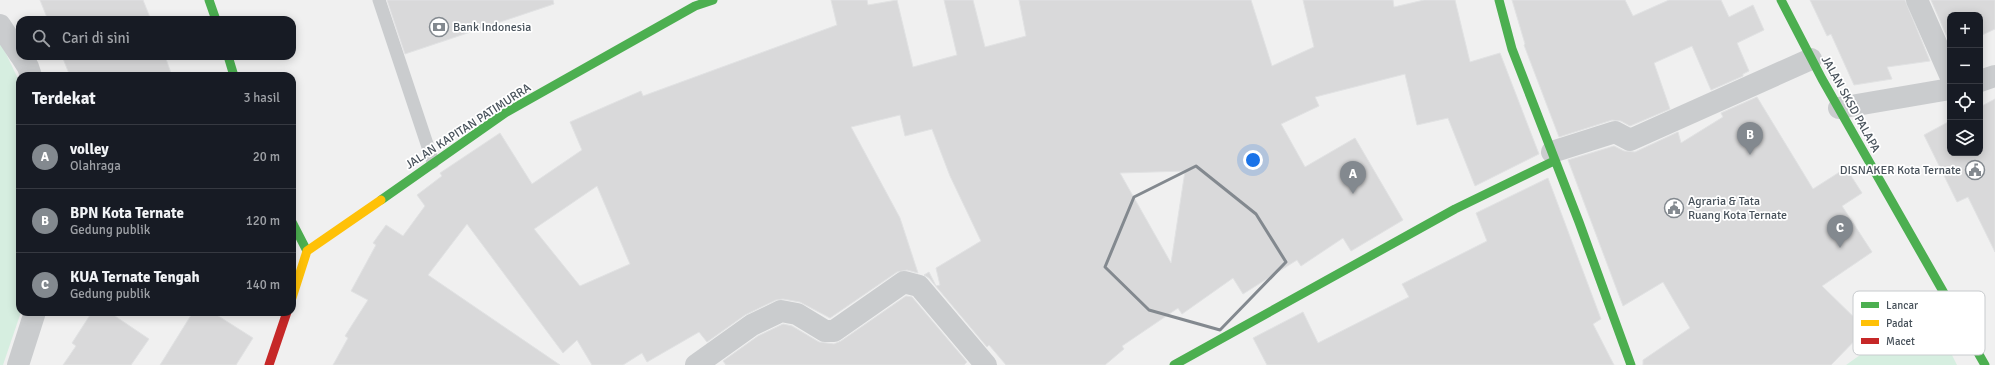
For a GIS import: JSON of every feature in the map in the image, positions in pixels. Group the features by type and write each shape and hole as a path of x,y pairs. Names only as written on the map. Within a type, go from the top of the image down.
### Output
{"street":[{"path":"209,0 215,16"},
{"name":"JALAN KAPITAN PATIMURRA","path":"307,251 505,113 689,10 713,0"},
{"path":"1499,0 1512,49 1595,264 1631,365"},
{"name":"JALAN SKSD PALAPA","path":"1781,0 1811,59 1944,291"},
{"path":"1917,0 1947,68"},
{"path":"0,25 16,49"},
{"path":"1174,365 1553,157 1615,132 1630,140 1811,59"},
{"path":"23,60 30,72"},
{"path":"229,60 233,72"},
{"path":"1983,80 1995,76"},
{"path":"1839,108 1947,90"},
{"path":"296,230 307,251 296,285"},
{"path":"696,365 752,325 781,311 797,314 825,330 834,331 904,282 919,286 986,365"},
{"path":"18,365 34,316"},
{"path":"269,365 286,316"},
{"name":"JALAN SKSD PALAPA","path":"1979,355 1985,365"}],"lane":[{"path":"379,0 433,162"}],"highlighted area":[{"path":"1196,166 1256,214 1286,262 1220,330 1149,310 1105,267 1134,197"}],"green space":[{"path":"0,41 16,75 16,316 20,316 3,365 0,365"},
{"path":"1860,355 1952,355 1957,365 1846,365"}],"building":[{"path":"40,0 143,0 149,16 46,16"},
{"name":"Bank Indonesia","path":"387,0 553,0 554,4 405,54"},
{"path":"831,0 867,0 868,5 897,0 913,67 957,55 944,0 973,0 985,47 1026,36 1019,0 1251,0 1272,66 1314,47 1303,0 1393,0 1394,7 1424,0 1455,0 1470,62 1500,53 1539,154 1475,186 1448,118 1417,125 1405,74 1315,97 1319,106 1281,124 1305,167 1355,138 1403,220 1351,251 1343,238 1301,266 1297,260 1243,294 1233,278 1182,314 1178,308 1122,346 1124,349 1105,365 1006,365 989,345 987,347 929,278 924,275 929,272 936,286 940,285 936,268 981,241 950,176 932,129 905,136 900,115 851,127 900,218 918,273 907,270 897,272 830,318 800,302 783,299 776,300 745,315 707,342 699,332 647,362 642,353 623,365 592,365 577,340 563,353 467,224 428,275 560,365 333,365 348,338 345,336 368,300 351,291 376,245 373,243 386,225 403,236 425,206 417,195 442,176 440,173 500,133 532,184 582,150 570,122 641,91 643,96 837,25","holes":["1185,171 1171,263 1120,173","597,186 630,264 580,286 534,229"]},
{"path":"1512,0 1625,0 1633,16 1669,0 1721,0 1729,17 1753,5 1764,30 1737,43 1749,71 1743,74 1743,76 1711,90 1692,46 1654,63 1670,109 1630,126 1621,121 1612,120 1559,137 1524,45 1525,44"},
{"path":"1810,0 1905,0 1930,61 1887,67 1892,79 1854,85 1831,34 1827,36"},
{"path":"1931,0 1995,0 1995,29 1983,35 1983,12 1947,12 1947,37"},
{"path":"64,60 166,60 171,72 68,72"},
{"path":"1757,97 1813,189 1846,168 1862,193 1842,206 1872,252 1822,286 1853,316 1853,342 1831,365 1643,365 1643,360 1690,328 1663,282 1623,306 1568,160 1614,146 1624,151 1635,152 1678,132 1681,143 1723,117 1721,113"},
{"path":"1995,99 1995,252 1968,197 1957,202 1924,135 1947,123 1947,156 1983,156 1983,105"},
{"path":"1548,178 1601,319 1593,324 1614,365 1267,365 1253,338 1303,312 1318,343 1409,297 1402,284 1487,241 1476,213"},
{"path":"906,296 912,297 967,362 964,365 726,365 723,361 758,336 783,324 792,326 819,342 834,344 841,341"},
{"path":"89,316 115,316 149,339 131,365 63,365 76,346 72,343"},
{"path":"191,316 218,316 253,338 236,365 160,365"}],"traffic: fast":[{"path":"209,0 215,16"},
{"path":"381,200 505,113 695,6 713,0"},
{"path":"1499,0 1512,49 1579,222 1631,365"},
{"path":"1781,0 1822,79 1943,291"},
{"path":"229,60 233,72"},
{"path":"1174,365 1455,209 1554,161"},
{"path":"296,230 307,251"},
{"path":"1979,355 1985,365"}],"traffic: slow":[{"path":"296,285 307,251 381,200"}],"traffic: jam":[{"path":"269,365 286,316"}],"place":[{"name":"Bank Indonesia","path":"439,27"},
{"name":"BPN Kota Ternate","path":"1750,155"},
{"name":"DISNAKER Kota Ternate","path":"1975,170"},
{"name":"volley","path":"1353,194"},
{"name":"Agraria & Tata Ruang Kota Ternate","path":"1674,208"},
{"name":"KUA Ternate Tengah","path":"1840,248"}]}
